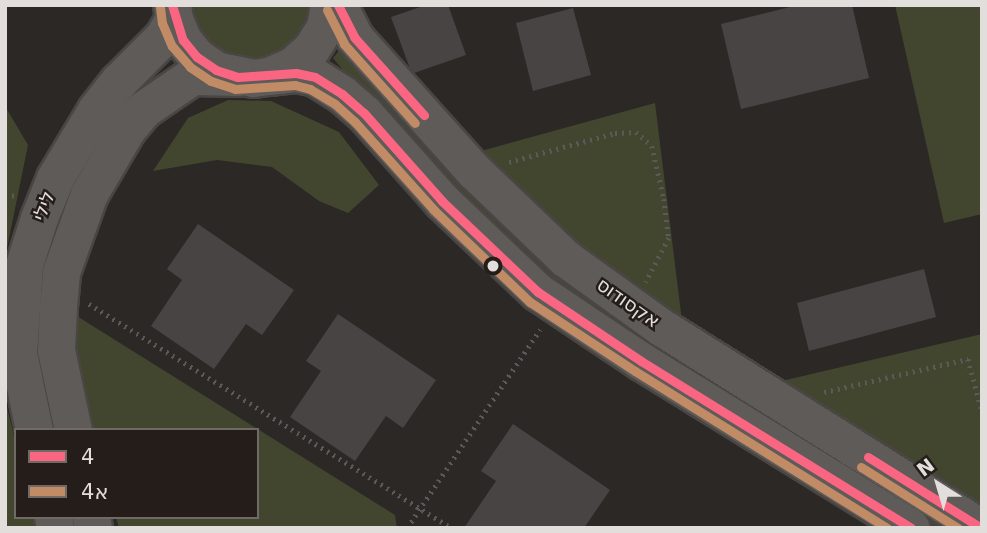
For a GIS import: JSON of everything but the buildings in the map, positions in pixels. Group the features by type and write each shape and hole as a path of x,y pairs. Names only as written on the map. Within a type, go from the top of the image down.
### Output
{"street":[{"path":"253,76 292,66 311,49 325,27 329,5"},
{"name":"אקסודוס","path":"338,5 354,37 474,171 565,258 634,307 981,528"},
{"path":"173,12 183,40 197,57 216,70 253,76 296,73 315,76 342,94 364,113 487,246 556,304 641,361 911,528"},
{"name":"לילי","path":"34,428 18,354 24,265 39,218 61,166 96,110 118,82 163,37 173,12"},
{"name":"לילי","path":"73,428 56,350 61,272 89,194 135,119 144,109 192,76 253,76"}],"path":[{"path":"474,171 615,133 636,132 652,146 664,199 669,238 634,307"},
{"path":"60,290 107,313 451,528"},
{"path":"408,528 556,304"},
{"path":"781,402 968,359 982,411"}],"green space":[{"path":"186,5 316,5 312,22 288,53 240,63 203,45"},
{"path":"895,5 982,5 982,214 944,223"},
{"path":"343,46 468,177 966,528 910,528 711,404 506,245 371,104 333,58"},
{"path":"228,100 271,101 339,132 379,185 348,213 319,201 272,167 217,160 153,171 188,118"},
{"path":"655,103 682,321 580,258 474,153"},
{"path":"5,106 28,145 5,258"},
{"path":"72,313 256,428 92,428 72,350"},
{"path":"982,334 982,516 773,383"},
{"path":"5,399 14,436 14,519 33,519 35,528 5,528"},
{"path":"259,430 395,515 397,528 119,528 117,519 259,519"}],"transit line":[{"name":"4","path":"172,5 183,40 197,57 216,70 238,77 296,73 315,77 342,94 364,113 442,201 538,292 641,361 911,528"},
{"name":"4","path":"338,5 354,37 424,115"},
{"name":"4א","path":"160,7 162,23 172,46 190,67 211,81 235,89 295,85 310,89 335,104 355,122 434,210 530,302 635,371 887,528"},
{"name":"4א","path":"327,10 344,44 415,123"},
{"name":"4","path":"868,457 981,528"},
{"name":"4א","path":"861,467 958,528"}]}
